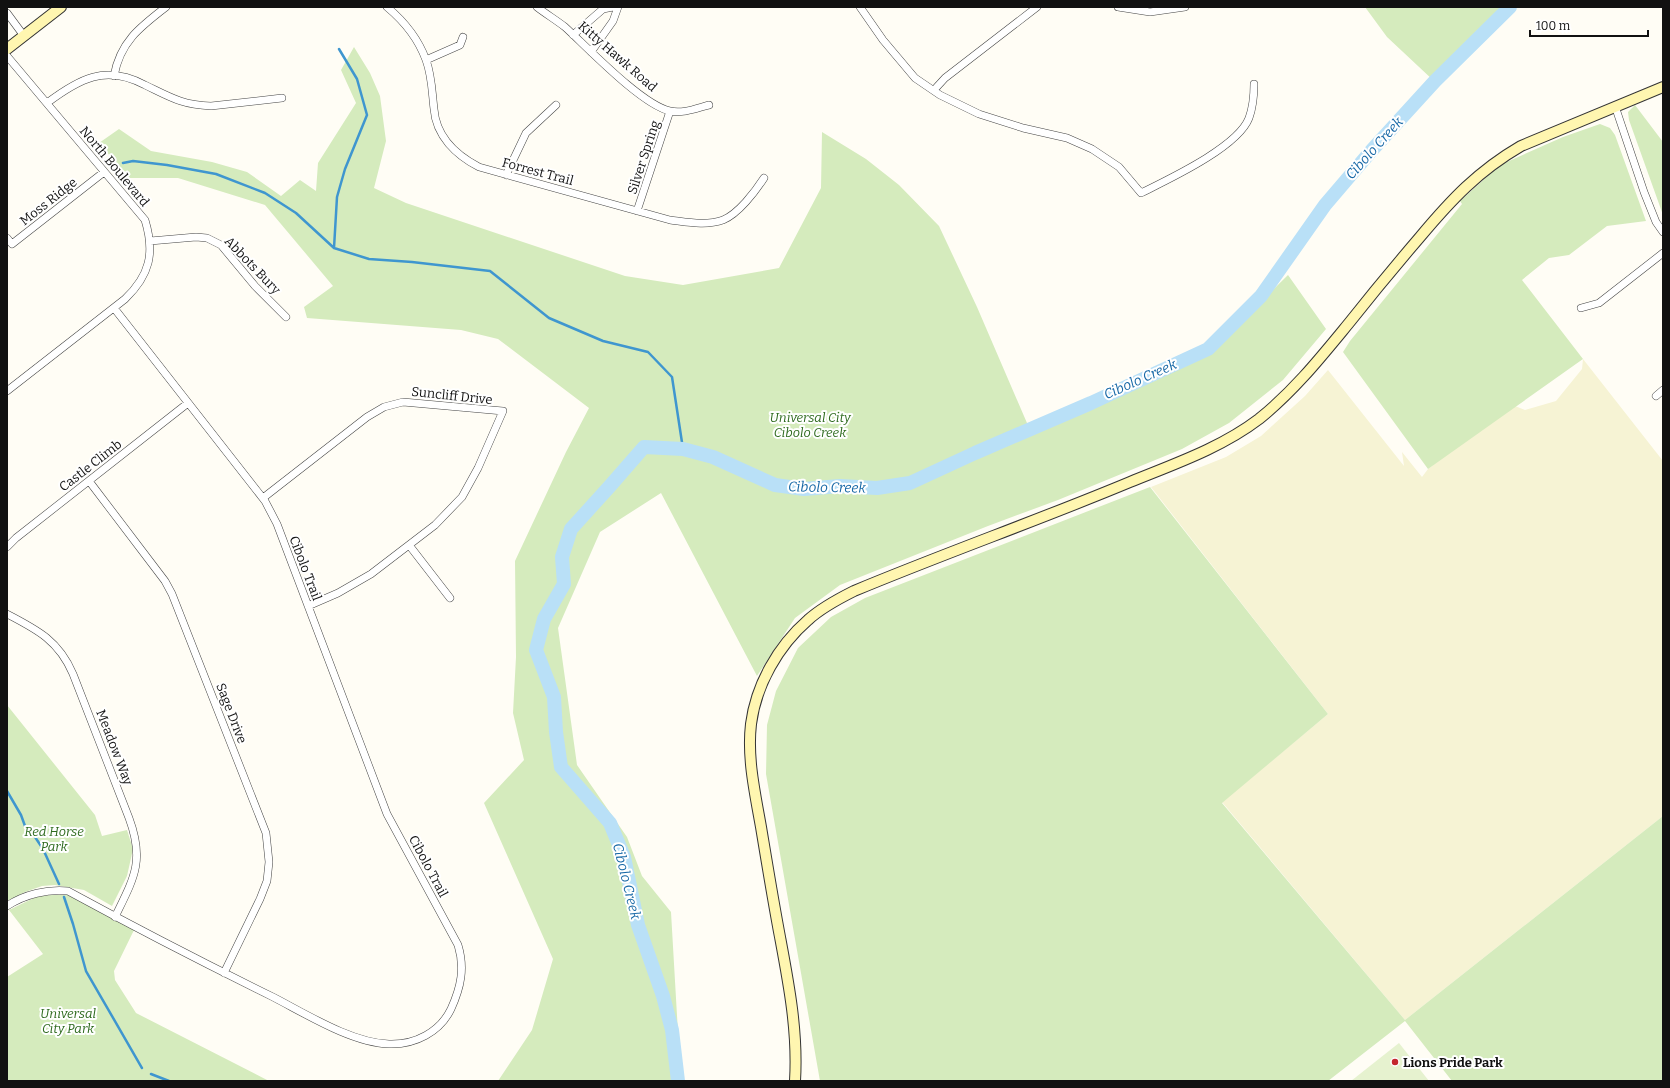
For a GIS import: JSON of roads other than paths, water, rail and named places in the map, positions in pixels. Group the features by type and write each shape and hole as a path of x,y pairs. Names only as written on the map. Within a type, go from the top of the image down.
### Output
{"main road":[{"path":"7,49 61,7"},
{"path":"795,1081 796,1052 792,1003 755,791 750,746 751,725 758,694 773,663 789,640 807,620 838,599 854,591 1079,503 1196,455 1241,432 1290,393 1307,375 1438,216 1476,177 1521,146 1663,87"}],"street":[{"path":"114,76 121,52 130,38 142,26 166,7"},
{"name":"Forrest Trail","path":"386,7 403,21 416,38 426,60 433,92 435,118 444,138 454,150 466,160 479,166 506,175 670,220 691,223 704,223 723,220 737,210 754,192 764,178"},
{"name":"Kitty Hawk Road","path":"537,7 573,35 644,98 661,109 670,111 686,111 709,105"},
{"path":"573,35 603,10 613,7"},
{"path":"591,52 613,21 618,7"},
{"path":"934,90 945,78 1037,7"},
{"path":"1118,7 1150,12 1185,7"},
{"path":"863,8 883,40 915,78 979,114 1023,128 1067,138 1092,149 1119,167 1140,193 1207,157 1235,138 1249,119 1254,98 1254,84"},
{"path":"7,13 24,36"},
{"path":"426,60 460,45 463,37"},
{"name":"North Boulevard","path":"7,56 145,220 150,241 148,265 143,278 135,290 7,391"},
{"path":"47,104 68,87 81,80 96,76 114,76 130,79 144,84 170,98 195,105 211,106 282,98"},
{"path":"506,175 526,133 556,105"},
{"path":"1615,106 1644,192 1656,222 1663,232"},
{"name":"Silver Spring","path":"638,210 670,111"},
{"name":"Moss Ridge","path":"7,238 12,244 104,172"},
{"name":"Abbots Bury","path":"150,241 196,237 207,238 221,245 255,286 286,317"},
{"path":"1581,308 1599,303 1663,252"},
{"name":"Cibolo Trail","path":"7,906 39,893 68,891 224,973 352,1036 369,1042 401,1044 419,1039 433,1031 442,1023 448,1014 456,999 461,980 462,963 458,945 387,814 277,524 263,498 114,308"},
{"path":"1656,396 1663,390"},
{"name":"Suncliff Drive","path":"263,498 367,417 384,406 403,402 503,412 478,468 462,497 435,525 371,574 354,584 308,606"},
{"name":"Castle Climb","path":"7,547 16,538 188,403"},
{"name":"Sage Drive","path":"89,481 165,581 172,594 266,833 269,857 267,881 260,900 224,973"},
{"path":"409,545 450,598"},
{"name":"Meadow Way","path":"7,614 45,635 65,657 74,674 129,818 136,840 136,869 133,881 115,916"}],"waterway":[{"name":"Cibolo Creek","path":"678,1081 672,1030 663,996 638,925 624,857 610,823 561,767 556,732 554,697 536,650 544,619 564,584 562,557 571,529 644,447 683,449 713,457 775,485 804,489 840,486 877,488 910,483 1091,403 1208,349 1261,296 1325,205 1372,150 1435,81 1510,7"},
{"path":"334,248 337,197 345,169 367,115 357,79 339,49"},
{"path":"123,163 133,161 167,165 216,174 265,193 296,213 334,248 369,259 412,262 490,271 549,318 603,341 648,352 672,377 683,449"},
{"path":"7,791 21,815 25,826 33,834 43,849 59,884"},
{"path":"64,897 86,971 142,1068"},
{"path":"151,1074 169,1081"}],"place":[{"name":"Lions Pride Park","path":"1395,1062"}],"park label":[{"name":"Universal City Cibolo Creek","path":"810,424"},
{"name":"Red Horse Park","path":"54,838"},
{"name":"Universal City Park","path":"68,1020"}]}
